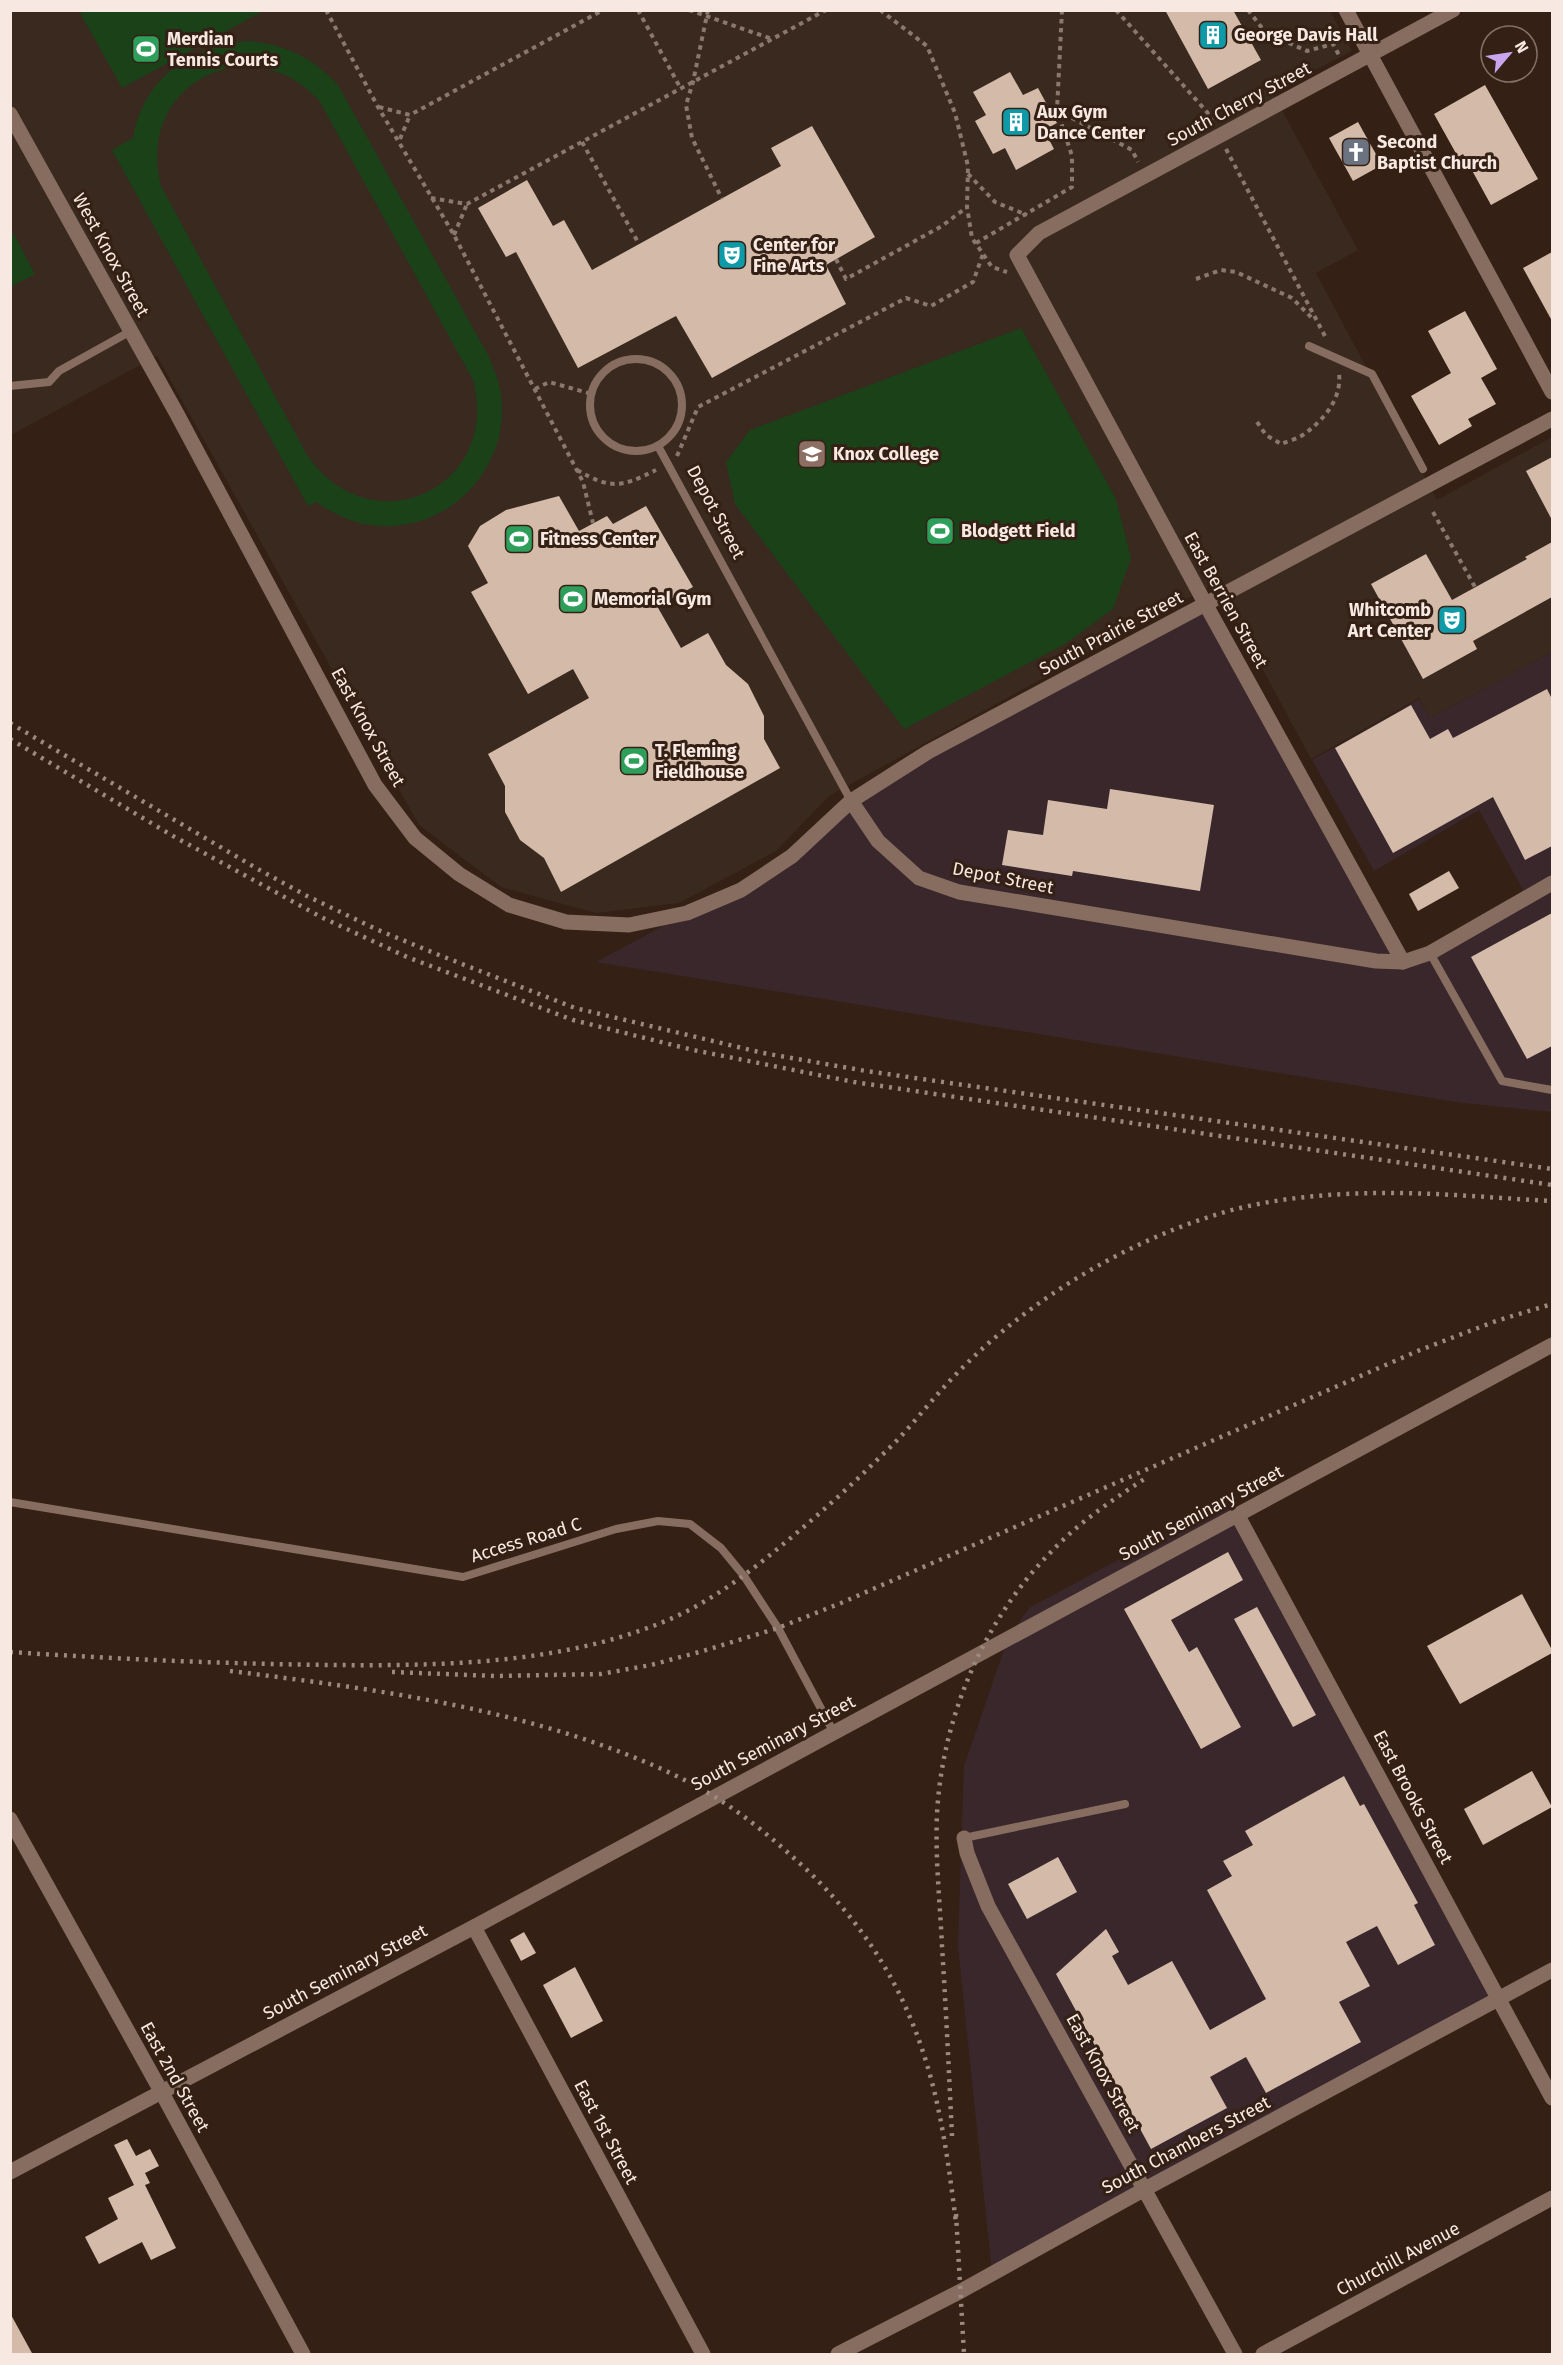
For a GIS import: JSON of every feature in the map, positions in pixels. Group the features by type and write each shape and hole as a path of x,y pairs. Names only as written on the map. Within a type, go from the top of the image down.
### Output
{"street":[{"path":"1346,10 1552,392"},
{"name":"South Cherry Street","path":"1017,255 1039,233 1453,10"},
{"name":"West Knox Street","path":"10,114 177,414"},
{"name":"East Berrien Street","path":"1017,255 1206,605 1403,962"},
{"name":"East Knox Street","path":"177,414 375,785 415,838 459,874 509,905 566,922 629,925 687,913 750,885 792,856 850,801"},
{"name":"South Prairie Street","path":"850,801 928,752 1552,419"},
{"name":"Depot Street","path":"850,801 878,841 919,878 959,892 1376,961 1403,962"},
{"path":"1403,962 1430,953 1552,883"},
{"name":"South Seminary Street","path":"10,2172 474,1927 1552,1345"},
{"name":"East Brooks Street","path":"1238,1516 1552,2098"},
{"name":"East 2nd Street","path":"10,1819 161,2091 303,2355"},
{"name":"East Knox Street","path":"964,1838 967,1853 988,1906 1234,2355"},
{"name":"East 1st Street","path":"474,1927 703,2355"},
{"name":"South Chambers Street","path":"838,2355 961,2291 1145,2189 1552,1970"},
{"name":"Churchill Avenue","path":"1263,2355 1552,2198"}],"lane":[{"path":"10,386 48,382 59,371 131,331"},
{"path":"1309,346 1372,374 1424,469"},
{"path":"630,359 646,360 661,367 672,377 680,391 682,407 679,422 670,436 658,446 645,451 630,451 616,447 596,428 591,414 592,393 603,373 615,364 630,359"},
{"name":"Depot Street","path":"658,446 850,801"},
{"path":"1430,953 1502,1081 1552,1090"},
{"name":"Access Road C","path":"10,1502 463,1577 616,1529 658,1521 690,1524 721,1548 744,1576 778,1628 834,1733"},
{"path":"964,1838 1125,1804"}],"path":[{"path":"326,10 378,107 400,140 430,198 454,235 577,469 583,482 593,523"},
{"path":"400,140 410,115 603,10"},
{"path":"638,10 681,89"},
{"path":"689,10 773,39"},
{"path":"708,10 686,105 692,138 722,199"},
{"path":"430,198 467,204 826,10"},
{"path":"880,10 927,46 955,113 968,174 967,207 972,238 993,267 1031,280"},
{"path":"975,243 1072,187 1072,156 1057,110 1062,10"},
{"path":"1116,10 1207,112 1337,359 1340,381 1335,403 1305,434 1281,444 1266,435 1257,422"},
{"path":"1248,10 1266,33 1307,51 1333,44 1347,68"},
{"path":"378,107 410,115"},
{"path":"1057,110 1132,150 1146,175"},
{"path":"582,142 639,244"},
{"path":"968,174 995,202 1026,213 1039,233"},
{"path":"454,235 467,204"},
{"path":"836,259 846,279 942,226 967,207"},
{"path":"577,469 598,482 619,485 668,464 678,454 698,407 906,298 931,306 973,282 983,254"},
{"path":"1196,279 1221,270 1236,272 1292,298 1318,323"},
{"path":"535,389 549,382 592,393"},
{"path":"1432,512 1475,587"}],"shaded area":[{"name":"Knox College","path":"11,11 1330,11 1352,51 1272,92 1358,250 1316,273 1437,500 1552,437 1552,652 1430,718 1419,698 1311,759 1216,583 829,796 776,851 679,903 596,913 501,887 419,825 157,356 11,435"},
{"path":"1206,605 1403,962 1527,897 1479,810 1374,871 1312,760 1419,699 1430,718 1552,652 1552,1112 1463,1103 596,962 687,913 741,890 851,801"},
{"path":"1229,1500 1500,1999 992,2273 958,1946 964,1766 1008,1638 1029,1608"}],"green space":[{"name":"Merdian Tennis Courts","path":"79,11 263,11 122,88"},
{"path":"250,41 288,50 319,67 338,85 488,355 501,394 502,420 497,444 487,467 473,487 455,503 434,516 410,524 375,526 348,519 316,502 308,506 112,150 133,138 139,116 148,98 159,82 174,68 208,49","holes":["246,65 287,76 304,87 320,102 473,380 477,418 468,451 450,476 425,493 395,501 364,498 334,483 307,455 161,186 157,163 158,141 173,104 186,89 223,69"]},
{"path":"10,227 35,274 11,287 10,287"},
{"name":"Blodgett Field","path":"1021,328 1116,499 1131,558 1113,609 1065,644 904,729 735,504 726,462 750,430"}],"building":[{"name":"George Davis Hall","path":"1165,10 1233,10 1261,60 1208,89"},
{"name":"Aux Gym Dance Center","path":"1010,72 1023,95 1038,88 1057,123 1044,130 1054,149 1016,170 1005,148 993,154 975,121 986,115 973,92"},
{"path":"1485,85 1538,179 1491,205 1463,154 1458,157 1434,114"},
{"name":"Second Baptist Church","path":"1358,122 1382,165 1353,181 1329,138"},
{"name":"Center for Fine Arts","path":"812,126 875,237 826,265 846,304 712,378 676,316 578,368 516,252 506,257 478,208 527,180 553,226 564,220 592,270 781,166 771,148"},
{"path":"1552,252 1552,321 1523,268"},
{"path":"1465,311 1497,369 1481,378 1496,404 1468,419 1472,426 1439,445 1411,396 1451,373 1428,331"},
{"path":"1552,457 1552,520 1526,471"},
{"path":"559,496 579,531 607,516 613,524 646,506 693,587 657,606 681,648 708,633 726,665 748,684 764,716 764,739 780,768 561,892 544,858 520,840 505,812 505,786 488,754 589,698 573,669 528,694 471,592 488,583 468,546 480,526 506,510"},
{"name":"Whitcomb Art Center","path":"1552,542 1552,597 1473,641 1477,649 1423,679 1371,584 1426,554 1452,600 1527,559 1525,557"},
{"path":"1547,689 1552,699 1552,846 1525,860 1493,797 1393,853 1335,748 1411,705 1430,739 1448,729 1453,738"},
{"path":"1110,789 1214,805 1200,891 1073,871 1072,876 1002,865 1008,830 1043,835 1048,800 1107,809"},
{"path":"1449,871 1459,888 1418,911 1409,894"},
{"path":"1552,913 1552,1046 1527,1059 1471,957"},
{"path":"1228,1552 1243,1580 1171,1620 1189,1652 1197,1647 1241,1727 1201,1749 1124,1609"},
{"path":"1522,1594 1552,1653 1460,1704 1427,1646"},
{"path":"1257,1607 1316,1715 1293,1727 1234,1619"},
{"path":"1532,1771 1552,1807 1483,1845 1464,1809"},
{"path":"1344,1776 1360,1806 1364,1804 1418,1903 1414,1905 1435,1945 1398,1965 1377,1926 1346,1942 1370,1986 1339,2002 1361,2042 1266,2093 1246,2057 1210,2077 1227,2108 1151,2149 1056,1974 1106,1929 1119,1952 1112,1956 1128,1985 1172,1961 1210,2030 1266,1999 1207,1890 1232,1876 1223,1861 1253,1845 1245,1831"},
{"path":"1058,1857 1077,1892 1027,1919 1008,1884"},
{"path":"524,1932 536,1953 521,1961 510,1940"},
{"path":"575,1967 603,2021 571,2038 543,1985"},
{"path":"127,2139 136,2156 150,2149 159,2166 145,2173 150,2183 145,2185 176,2248 151,2260 142,2242 99,2264 85,2237 118,2219 108,2198 134,2185 114,2145"},
{"path":"10,2313 33,2355 10,2355"}],"railway":[{"path":"10,723 307,896 378,930 575,1008 763,1053 866,1071 1552,1169"},
{"path":"10,739 173,836 321,917 407,957 573,1020 693,1050 854,1082 1552,1185"},
{"path":"10,1652 212,1662 418,1665 545,1654 628,1635 668,1620 698,1605 754,1567 858,1479 899,1439 945,1386 1003,1331 1069,1283 1140,1244 1215,1215 1274,1201 1314,1196 1396,1193 1552,1201"},
{"path":"392,1672 495,1676 601,1674 651,1665 778,1628 841,1603 1420,1350 1496,1321 1552,1304"},
{"path":"952,2136 938,1880 937,1814 947,1743 957,1708 986,1640 1026,1580 1072,1532 1108,1503 1146,1478"},
{"path":"230,1671 412,1697 546,1727 590,1741 670,1773 715,1797 751,1822 807,1870 852,1919 878,1955 900,1995 919,2040 934,2091 945,2143 956,2223"},
{"path":"956,2214 964,2354"}],"place":[{"name":"George Davis Hall","path":"1213,35"},
{"name":"Merdian Tennis Courts","path":"146,49"},
{"name":"Aux Gym Dance Center","path":"1016,122"},
{"name":"Second Baptist Church","path":"1356,152"},
{"name":"Center for Fine Arts","path":"732,255"},
{"name":"Knox College","path":"812,454"},
{"name":"Blodgett Field","path":"940,531"},
{"name":"Fitness Center","path":"519,539"},
{"name":"Memorial Gym","path":"573,599"},
{"name":"Whitcomb Art Center","path":"1452,620"},
{"name":"T. Fleming Fieldhouse","path":"634,761"}]}
